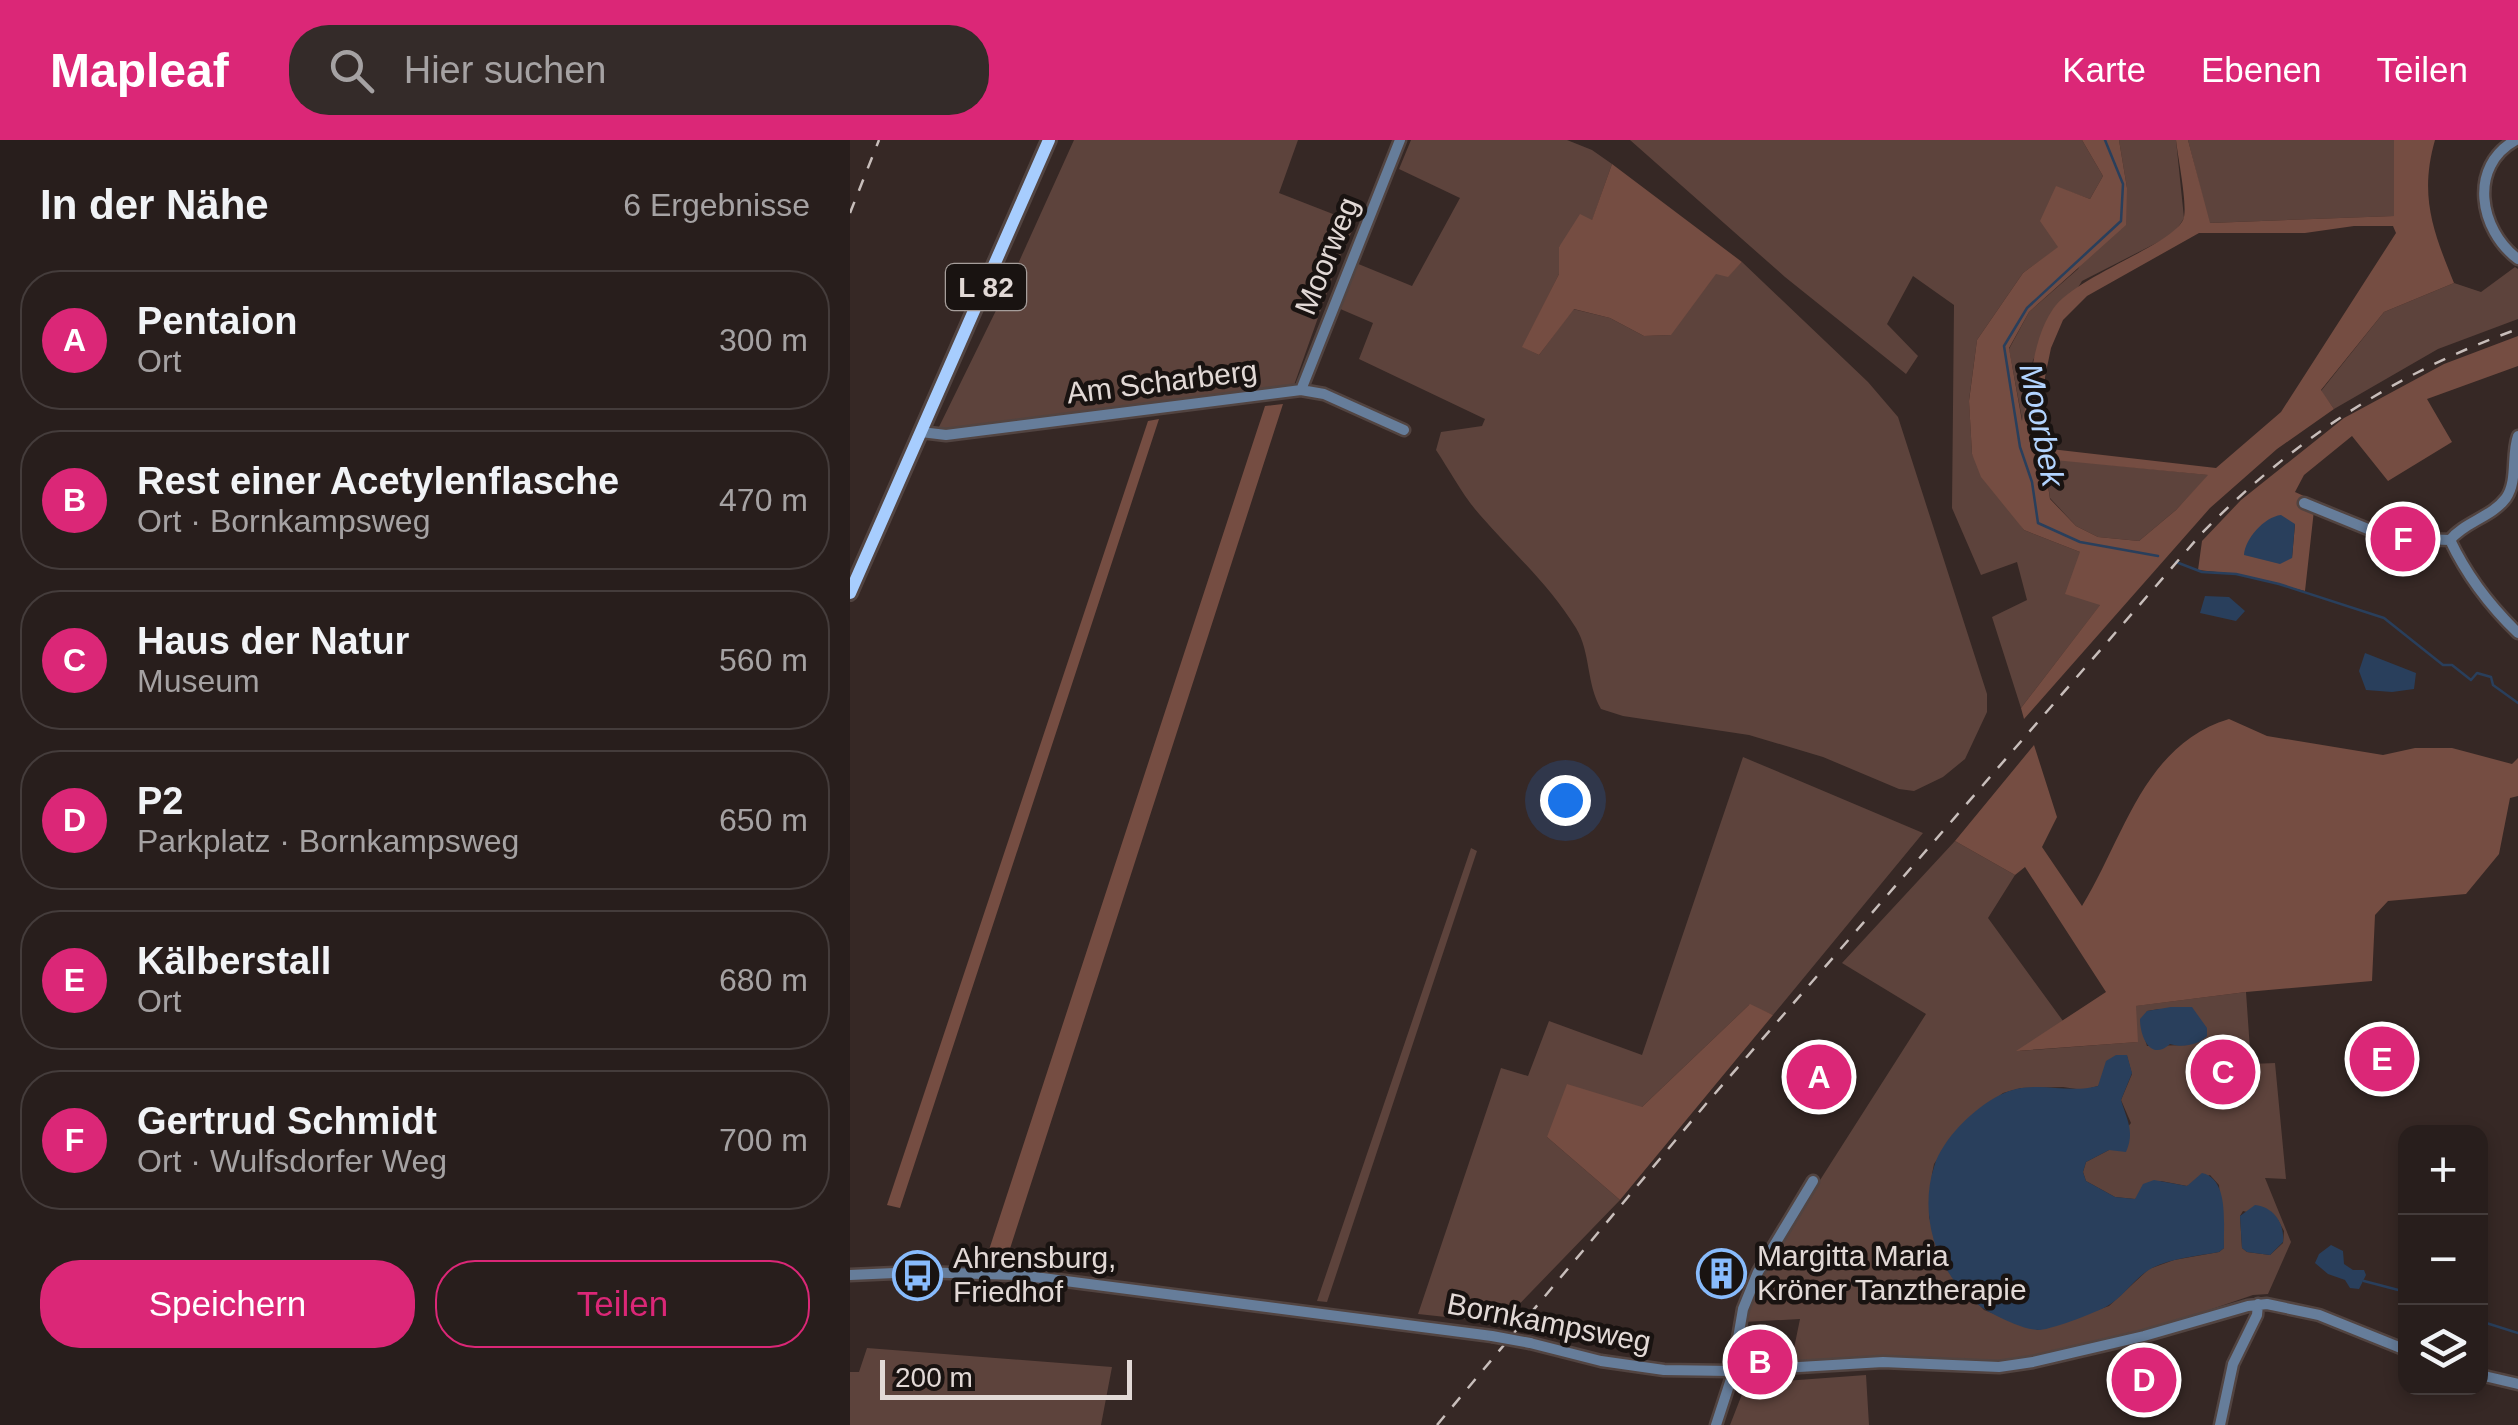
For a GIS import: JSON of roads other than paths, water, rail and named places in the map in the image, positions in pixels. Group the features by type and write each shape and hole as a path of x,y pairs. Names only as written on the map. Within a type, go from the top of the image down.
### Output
{"main road":[{"name":"L 82","path":"850,593 1049,140"}],"street":[{"name":"Moorweg","path":"1301,390 1400,140"},
{"path":"2516,140 2494,158 2484,198 2491,229 2518,259"},
{"name":"Am Scharberg","path":"921,432 946,436 1301,390 1324,394 1404,430"},
{"path":"2450,540 2507,496 2518,436"},
{"path":"2304,503 2390,538 2450,540"},
{"path":"2450,540 2465,571 2518,633"},
{"path":"1716,1425 1743,1310 1758,1272 1813,1181"},
{"name":"Bornkampsweg","path":"850,1276 917,1272 1020,1274 1492,1336 1601,1361 1664,1370 1883,1362 2016,1365 2144,1336 2258,1304 2300,1309 2398,1347"},
{"path":"2220,1425 2225,1388 2257,1315 2258,1304"},
{"path":"2488,1377 2518,1384"}],"water":[{"path":"2281,515 2295,524 2292,558 2280,564 2244,555 2256,530"},
{"path":"2205,596 2229,597 2245,611 2236,621 2200,613"},
{"path":"2365,653 2416,673 2414,689 2366,690 2359,671"},
{"path":"2192,1007 2207,1028 2207,1036 2190,1045 2170,1044 2157,1050 2148,1045 2140,1019 2147,1011"},
{"path":"2116,1055 2127,1055 2132,1073 2121,1100 2129,1126 2129,1145 2126,1152 2109,1150 2086,1162 2086,1181 2115,1197 2135,1199 2143,1184 2154,1180 2187,1186 2202,1173 2211,1177 2223,1204 2224,1248 2152,1268 2112,1303 2077,1319 2040,1330 2029,1329 1978,1305 1949,1273 1932,1232 1929,1188 1934,1167 1952,1135 1990,1100 2025,1088 2098,1086 2106,1061"},
{"path":"2255,1205 2273,1213 2282,1229 2283,1242 2270,1255 2242,1248 2240,1216"},
{"path":"2331,1245 2343,1251 2344,1264 2353,1270 2364,1270 2366,1275 2359,1289 2350,1288 2345,1280 2328,1274 2315,1263"}],"waterway":[{"name":"Moorbek","path":"2105,140 2123,184 2121,221 2027,308 2004,346 2020,447 2032,482 2038,523 2080,542 2158,556"},
{"name":"Moorbek","path":"2176,562 2202,572 2236,574 2279,584 2384,618 2443,665 2452,665 2471,680 2477,673 2491,677 2493,685 2518,703"},
{"path":"2364,1281 2398,1290"},
{"path":"2488,1324 2518,1333"}],"railway":[{"path":"850,213 879,140"},
{"path":"1437,1425 1705,1105 2202,533 2272,468 2348,413 2430,366 2518,329"}],"place":[{"name":"Gertrud Schmidt","path":"2403,539"},
{"name":"Kälberstall","path":"2382,1059"},
{"name":"Haus der Natur","path":"2223,1072"},
{"name":"Pentaion","path":"1819,1077"},
{"name":"Margitta Maria Kröner Tanztherapie","path":"1722,1273"},
{"name":"Ahrensburg, Friedhof","path":"918,1275"},
{"name":"Rest einer Acetylenflasche","path":"1760,1362"},
{"name":"P2","path":"2144,1380"}]}
